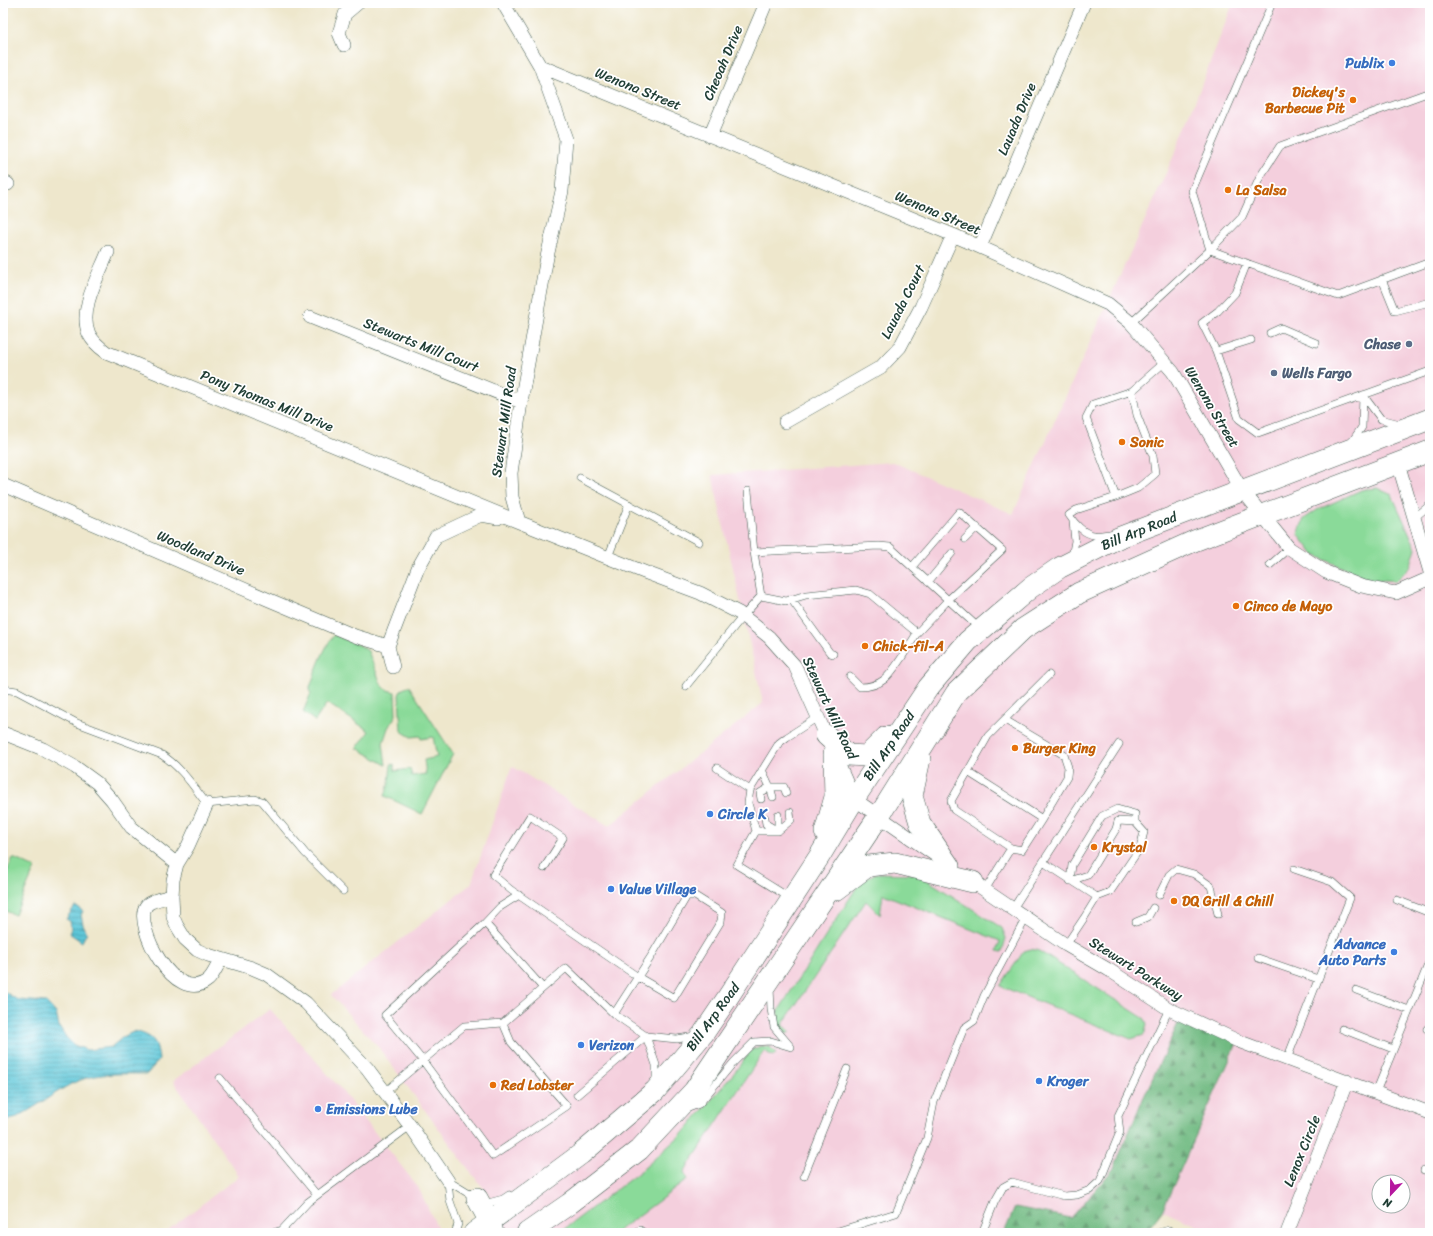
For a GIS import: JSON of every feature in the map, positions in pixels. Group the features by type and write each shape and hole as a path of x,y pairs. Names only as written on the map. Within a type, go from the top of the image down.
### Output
{"main road":[{"name":"Bill Arp Road","path":"486,1229 575,1153 655,1091 703,1034 819,857 854,799 928,688 968,641 1030,588 1059,568 1118,538 1430,419"},
{"name":"Bill Arp Road","path":"527,1233 549,1222 639,1150 694,1091 879,816 956,693 1023,629 1078,593 1194,541 1430,451"},
{"path":"826,735 848,755 867,756 878,746 928,688"},
{"path":"819,857 835,797 826,735"},
{"path":"923,744 912,796 920,823 950,866"},
{"path":"821,902 868,866 895,863 979,886"},
{"path":"477,1198 486,1229"}],"street":[{"path":"344,45 339,33 345,14 358,3"},
{"name":"Stewart Mill Road","path":"503,3 540,66 566,139 562,191 547,258 521,402 511,473 512,497 519,522 700,593 743,616 769,637 795,666 854,799"},
{"name":"Cheoah Drive","path":"710,136 766,3"},
{"name":"Lauada Drive","path":"980,247 1084,3"},
{"name":"Wenona Street","path":"540,66 953,235 1108,304 1131,323 1173,372 1242,490 1263,514 1276,533 1289,548 1326,572 1360,586 1396,593 1430,578"},
{"name":"Lauada Court","path":"785,422 881,367 900,347 921,307 953,235"},
{"name":"Pony Thomas Mill Drive","path":"108,252 86,309 86,322 89,334 96,344 106,352 519,522"},
{"name":"Stewarts Mill Court","path":"310,317 521,402"},
{"path":"1398,463 1430,572"},
{"name":"Woodland Drive","path":"3,486 356,636 388,646"},
{"path":"393,667 388,646 418,568 436,536 481,516 519,522"},
{"path":"3,733 43,749 75,767 96,783 112,800 131,827 177,864"},
{"name":"Stewart Parkway","path":"854,799 1012,910 1169,1009 1238,1041 1430,1113"},
{"path":"207,804 188,846 177,864 173,880 173,917 185,939 197,950 266,974 306,1002 367,1068 448,1181"},
{"path":"172,896 151,902 146,906 144,912 145,927 153,950 163,966 176,979 185,984 193,985 209,980 221,959"},
{"name":"Lenox Circle","path":"1287,1233 1347,1081"}],"lane":[{"path":"1210,250 1192,191 1272,3"},
{"path":"1131,323 1210,250 1242,217 1260,177 1280,146 1430,92"},
{"path":"1210,250 1338,296 1430,262"},
{"path":"1247,264 1235,293 1218,311 1202,323 1216,351 1239,419 1258,433 1430,371"},
{"path":"1382,279 1395,311 1430,302"},
{"path":"1270,333 1281,328 1316,342"},
{"path":"1216,351 1251,340"},
{"path":"1116,497 1086,418 1093,404 1132,391 1165,362"},
{"path":"1071,562 1075,551 1075,541 1073,522 1069,515 1076,510 1138,488 1155,474 1153,456 1137,415 1132,391"},
{"path":"1363,395 1381,419 1400,424 1430,412"},
{"path":"1334,456 1348,446 1362,427 1363,395"},
{"path":"580,478 699,542"},
{"path":"748,491 754,552 761,596"},
{"path":"608,557 629,504"},
{"path":"1414,518 1430,505"},
{"path":"850,677 860,687 871,687 891,674 917,633 948,600 1002,550 959,512 912,567"},
{"path":"1073,522 1094,535 1111,534 1137,525 1172,517"},
{"path":"964,539 976,527"},
{"path":"754,552 879,546 890,547 981,630"},
{"path":"1270,565 1289,548"},
{"path":"928,582 952,553"},
{"path":"761,596 786,601 806,595 856,590 870,594 917,633"},
{"path":"686,686 761,596"},
{"path":"791,599 830,653 833,654"},
{"path":"1005,720 1064,756 1068,767 1067,777 1022,850 1011,848 954,810 951,801 988,736 1049,675"},
{"path":"3,689 17,691 76,723 162,755 173,762 207,804 255,799 262,801 305,853 343,891"},
{"path":"792,899 737,865 756,831 748,803 750,790 779,743 787,737 826,735"},
{"path":"1012,910 1119,744"},
{"path":"717,768 750,790"},
{"path":"762,770 773,796"},
{"path":"968,772 1042,819"},
{"path":"761,799 760,793 770,787 784,787 786,793"},
{"path":"1066,945 1096,897 1110,892 1140,848 1144,832 1135,822 1134,814 1117,809 1102,816 1072,865 1070,881"},
{"path":"756,831 778,831 792,820 790,812"},
{"path":"778,815 778,831"},
{"path":"544,868 563,838 530,816 494,875 519,895 638,977 674,998 721,921 722,913 695,896 687,896 652,955 638,977 614,1014"},
{"path":"765,818 766,824 778,831"},
{"path":"1070,881 1088,875 1116,829 1118,821 1135,822"},
{"path":"979,886 1011,848"},
{"path":"1043,862 1096,897"},
{"path":"1159,895 1169,875 1176,869 1194,874 1211,886 1218,914"},
{"path":"1287,1059 1350,898 1332,882 1294,869"},
{"path":"503,1023 511,1042 567,1106 493,1156 424,1061 385,1015 485,923 500,907 519,895"},
{"path":"1397,900 1430,914"},
{"path":"1136,922 1148,917 1153,908"},
{"path":"832,1233 896,1213 927,1138 934,1102 964,1028 974,1021 984,996 1026,918"},
{"path":"485,923 543,988"},
{"path":"1258,958 1318,979"},
{"path":"1376,1092 1430,960"},
{"path":"385,1092 424,1061 464,1026 503,1023 566,968 614,1014 646,1036 677,1039 703,1034"},
{"path":"673,1114 699,1104 734,1062 754,1042 771,1041 791,1047 774,1027 771,1009 770,978"},
{"path":"1356,990 1409,1010"},
{"path":"982,1233 995,1201 1003,1187 1012,1182 1064,1196 1077,1195 1090,1190 1100,1181 1120,1132 1118,1116 1169,1009"},
{"path":"1342,1029 1393,1049"},
{"path":"646,1036 656,1065 655,1091"},
{"path":"577,1095 646,1036"},
{"path":"804,1176 847,1069"},
{"path":"220,1078 317,1195"},
{"path":"273,1233 284,1232 308,1202 410,1126"},
{"path":"448,1181 488,1203 503,1199 516,1191"},
{"path":"448,1181 450,1201 458,1224 455,1233"},
{"path":"636,1233 640,1230 644,1233"},
{"path":"1158,1233 1169,1230 1173,1233"}],"shaded area":[{"path":"1233,3 1430,3 1430,1233 1215,1233 1162,1211 1238,1041 1141,1103 1114,1168 1071,1218 1016,1207 1004,1233 474,1233 503,1212 472,1174 379,1048 331,995 471,884 512,766 609,826 763,703 712,475 893,462 1013,514 1178,146"},
{"path":"270,1009 339,1087 418,1187 440,1233 164,1233 239,1176 173,1081"}],"green space":[{"path":"1377,488 1392,495 1416,548 1410,567 1396,581 1369,579 1314,555 1298,534 1304,519 1317,510 1361,490"},
{"path":"334,635 361,646 368,651 381,684 387,690 395,692 396,715 388,728 383,743 386,765 357,748 369,731 327,703 315,721 303,712 311,693 309,691 319,662"},
{"path":"409,686 453,754 422,814 385,796 389,783 391,765 394,764 395,771 410,769 412,776 426,774 424,760 437,757 433,737 421,739 420,736 411,737 401,731 399,695 401,690"},
{"path":"13,858 35,868 15,915 3,910 3,880"},
{"path":"876,873 918,874 1002,928 1006,938 1002,952 997,951 1000,941 883,894 880,915 866,901 782,1025 790,1032 786,1034 779,1026 779,1010 860,882"},
{"path":"1031,949 1039,951 1145,1019 1147,1025 1144,1035 1131,1039 1000,986 1024,951"},
{"path":"1182,1015 1238,1041 1162,1211 1145,1233 1004,1233 1015,1207 1071,1218 1114,1168 1141,1103"},
{"path":"761,1046 770,1047 776,1053 773,1056 764,1051 684,1172 687,1180 615,1233 559,1233 642,1170 683,1133 734,1073 751,1050"}],"water":[{"path":"75,906 83,911 81,915 84,929 87,932 82,942 69,933 71,929 70,921 66,919"},
{"path":"3,991 18,1000 46,1002 56,1013 59,1026 66,1037 74,1045 87,1050 111,1047 123,1037 135,1031 146,1035 153,1040 156,1044 159,1060 147,1074 103,1075 78,1081 60,1090 19,1116 3,1121"}],"place":[{"name":"Publix","path":"1392,63"},
{"name":"Dickey's Barbecue Pit","path":"1353,100"},
{"name":"La Salsa","path":"1228,190"},
{"name":"Chase","path":"1409,344"},
{"name":"Wells Fargo","path":"1274,373"},
{"name":"Sonic","path":"1122,442"},
{"name":"Cinco de Mayo","path":"1236,606"},
{"name":"Chick-fil-A","path":"865,646"},
{"name":"Burger King","path":"1015,748"},
{"name":"Circle K","path":"710,814"},
{"name":"Krystal","path":"1094,847"},
{"name":"Value Village","path":"611,889"},
{"name":"DQ Grill & Chill","path":"1174,901"},
{"name":"Advance Auto Parts","path":"1394,952"},
{"name":"Verizon","path":"581,1045"},
{"name":"Kroger","path":"1039,1081"},
{"name":"Red Lobster","path":"493,1085"},
{"name":"Emissions Lube","path":"318,1109"}]}
